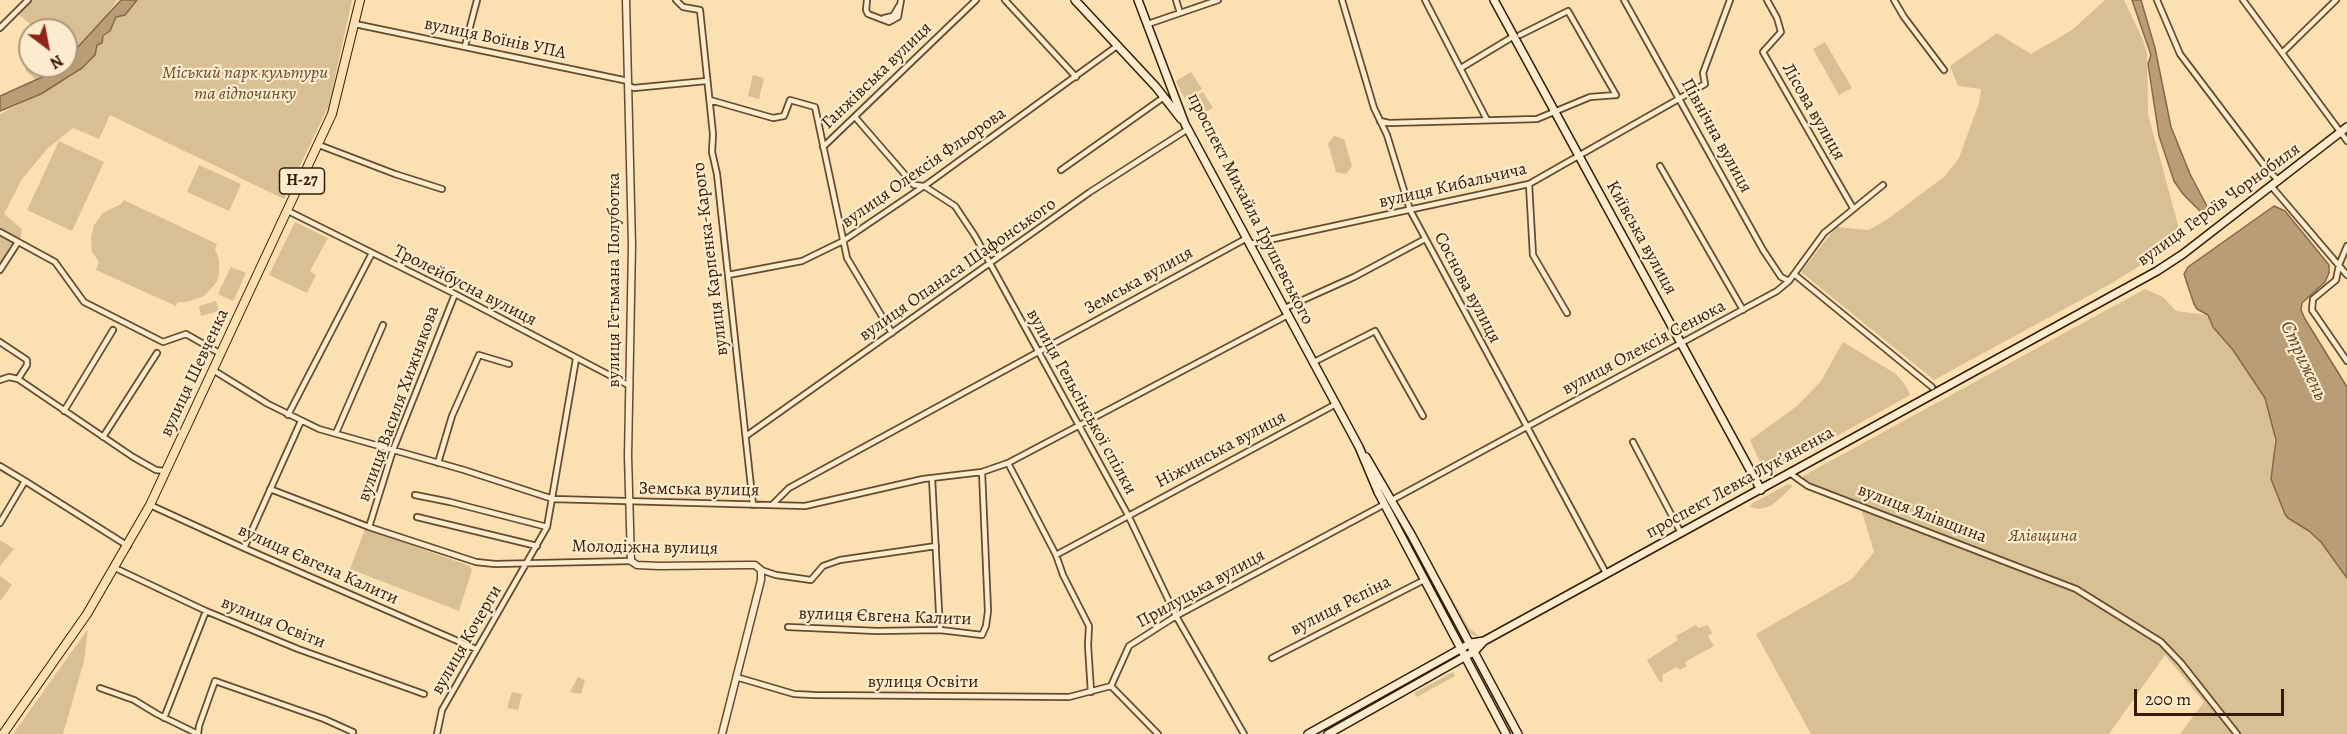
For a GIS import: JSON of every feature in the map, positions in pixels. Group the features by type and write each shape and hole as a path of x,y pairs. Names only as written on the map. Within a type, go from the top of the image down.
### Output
{"main road":[{"name":"вулиця Шевченка","path":"3,734 87,614 150,505 332,114 360,0"},
{"path":"1075,0 1156,87 1187,127"},
{"name":"проспект Михайла Грушевського","path":"1138,0 1187,127 1359,447 1385,504 1506,734"},
{"name":"Київська вулиця","path":"1494,0 1517,36 1555,112 1761,490"},
{"path":"1156,87 1164,86 1168,80"},
{"name":"вулиця Героїв Чорнобиля","path":"2010,352 2157,271 2183,254 2344,130"},
{"name":"проспект Левка Лукʼяненка","path":"1328,734 1465,657 1475,651 1484,641 2010,352"},
{"name":"проспект Михайла Грушевського","path":"1359,447 1392,500 1518,734"},
{"path":"1385,504 1392,500"},
{"name":"проспект Левка Лукʼяненка","path":"1308,734 1461,648 1471,643 1484,641"}],"street":[{"path":"0,28 28,0"},
{"path":"465,46 477,0"},
{"name":"вулиця Гетьмана Полуботка","path":"627,0 632,302 628,502 631,561"},
{"name":"вулиця Карпенка-Карого","path":"675,0 683,7 700,10 713,134 712,152 717,174 753,505"},
{"path":"867,0 868,14 882,18 893,16 901,0"},
{"name":"Ганжівська вулиця","path":"823,147 976,0"},
{"path":"1005,0 1076,77"},
{"path":"1176,0 1180,13"},
{"path":"1148,24 1218,0"},
{"name":"Соснова вулиця","path":"1342,0 1410,210 1606,573"},
{"path":"1425,0 1487,120"},
{"name":"Північна вулиця","path":"1624,0 1763,250 1780,277 1789,281"},
{"name":"вулиця Кибальчича","path":"1248,241 1410,210 1529,184 1706,84 1703,73 1730,0"},
{"name":"Лісова вулиця","path":"1767,0 1777,18 1781,32 1763,52 1853,208"},
{"path":"1894,0 1944,70"},
{"path":"2157,0 2180,54 2267,169 2279,181"},
{"path":"2243,0 2344,130 2347,141"},
{"path":"2283,52 2336,0"},
{"path":"1380,121 1389,123 1538,119 1590,97 1616,95 1568,11 1517,36 1461,68"},
{"name":"вулиця Воїнів УПА","path":"355,24 629,83 633,88 706,81"},
{"name":"вулиця Олексія Фльорова","path":"728,275 802,261 843,241 924,186 1117,46"},
{"path":"1061,170 1164,97"},
{"path":"710,100 773,118 784,116 790,100 815,107 847,258 892,333"},
{"name":"вулиця Гельсінської спілки","path":"855,117 914,185 924,186 955,206 990,264 1128,515 1176,616 1244,734"},
{"name":"вулиця Опанаса Шафонського","path":"746,436 1090,192 1187,127"},
{"path":"319,145 442,189"},
{"path":"1660,166 1743,310"},
{"path":"1529,184 1533,255 1567,313"},
{"name":"вулиця Олексія Сенюка","path":"1392,500 1743,310 1789,281 1824,233 1882,185"},
{"path":"2272,187 2347,275"},
{"name":"Тролейбусна вулиця","path":"288,211 455,294 630,386"},
{"path":"0,232 55,262 84,302 163,342 186,334 221,354"},
{"path":"772,505 805,506 932,478 982,472 1008,463 1425,239"},
{"name":"Земська вулиця","path":"213,370 301,421 553,499 772,505 789,488 1038,351 1248,241"},
{"path":"0,270 18,242"},
{"path":"2347,246 2338,265 2336,280 2313,299 2312,310 2347,361"},
{"path":"288,415 372,253"},
{"path":"1794,274 1932,387"},
{"name":"вулиця Василя Хижнякова","path":"270,489 369,527 393,450 455,294"},
{"path":"336,433 383,325"},
{"path":"64,411 113,330"},
{"path":"1314,362 1375,332 1423,416"},
{"path":"0,342 27,360 27,365 18,379"},
{"path":"103,437 157,353"},
{"path":"438,463 452,416 480,355 509,364"},
{"name":"вулиця Кочерги","path":"437,734 442,710 547,527 576,359"},
{"path":"0,380 9,377 18,379 103,437 156,470 165,471"},
{"name":"Ніжинська вулиця","path":"1056,555 1336,404"},
{"path":"244,548 301,421"},
{"path":"1633,442 1681,533"},
{"path":"1008,463 1056,555 1089,626 1091,692"},
{"path":"0,466 128,546"},
{"name":"вулиця Євгена Калити","path":"788,627 877,631 940,630 982,635 988,611 982,472"},
{"name":"вулиця Ялівщина","path":"1791,474 1808,486 2076,589 2161,642 2181,663 2237,734"},
{"path":"932,478 940,630"},
{"path":"0,523 25,482"},
{"path":"415,495 547,527"},
{"name":"Прилуцька вулиця","path":"1111,686 1128,646 1176,616 1385,504"},
{"name":"вулиця Євгена Калити","path":"150,505 477,649"},
{"path":"417,517 537,546"},
{"name":"вулиця Кочерги","path":"369,527 476,562 495,564 528,562"},
{"path":"722,734 761,580 761,570 776,575 811,580 823,566 840,560 936,546"},
{"name":"Молодіжна вулиця","path":"528,562 631,561 634,564 653,566 755,565 761,570"},
{"name":"вулиця Освіти","path":"115,568 206,611 298,649 424,694"},
{"name":"вулиця Рєпіна","path":"1272,658 1424,580"},
{"path":"164,718 206,611"},
{"name":"вулиця Освіти","path":"736,677 794,694 814,695 1059,697 1111,686"},
{"path":"100,688 134,700 164,718 198,734 215,681 324,719 353,732 352,734"},
{"path":"1111,686 1158,734"}],"green space":[{"path":"28,0 117,0 95,31 78,47 78,18 23,18 16,12"},
{"name":"Міський парк культури та відпочинку","path":"137,0 352,0 329,105 284,199 110,115 99,139 73,128 48,148 22,179 4,214 22,229 21,237 10,247 0,263 0,114 68,78 78,78 78,71 95,55 97,45 110,31 117,17 125,15"},
{"path":"2105,0 2124,0 2143,40 2147,53 2148,114 2181,236 2162,252 2112,283 1934,380 1801,272 1836,227 1869,230 1889,218 1945,176 1959,158 1979,103 1981,89 1958,86 1950,66 1997,33 2031,54 2072,30"},
{"path":"1825,42 1852,88 1839,95 1813,49"},
{"path":"1191,72 1202,89 1185,99 1176,81"},
{"path":"753,75 764,78 759,99 748,96"},
{"path":"1203,92 1213,108 1197,116 1187,102"},
{"path":"1334,136 1344,139 1352,166 1346,174 1336,172 1328,144"},
{"path":"59,141 104,162 72,231 27,210"},
{"path":"199,165 241,184 229,211 187,192"},
{"path":"124,200 217,244 215,249 219,259 219,275 216,283 204,296 187,302 178,302 176,306 96,270 99,262 92,252 91,238 94,225 103,213 121,204"},
{"path":"295,222 328,238 310,271 316,275 307,293 269,275"},
{"path":"231,267 246,273 233,301 218,294"},
{"name":"Ялівщина","path":"2145,289 2163,297 2176,311 2208,315 2213,327 2226,340 2252,376 2265,398 2274,430 2275,456 2271,479 2285,514 2321,542 2347,578 2347,734 2180,734 2204,702 2165,655 2109,734 1811,734 1756,634 1852,579 1874,552 1859,502 1804,482 1803,476"},
{"path":"216,301 219,311 201,316 199,306"},
{"path":"1843,342 1896,374 1910,395 1771,473 1764,471 1750,440 1797,406 1821,381"},
{"path":"1788,484 1792,485 1791,488 1771,506 1759,509 1749,507 1753,503"},
{"path":"1392,511 1462,637 1462,639"},
{"path":"365,529 470,566 472,570 459,611 350,569"},
{"path":"0,540 14,549 0,566"},
{"path":"0,576 12,585 0,601"},
{"path":"1443,586 1469,628 1479,636 1472,635 1468,631"},
{"path":"1696,625 1698,628 1708,625 1712,633 1708,636 1714,646 1685,662 1687,666 1680,670 1677,667 1662,675 1663,682 1659,681 1647,660 1678,640 1676,636"},
{"path":"88,629 84,661 63,734 13,734"},
{"path":"1448,660 1373,705 1321,734 1317,734"},
{"path":"1479,667 1513,734 1477,669"},
{"path":"1453,672 1455,676 1417,697 1414,693"},
{"path":"578,677 585,680 581,694 570,692"},
{"path":"512,692 522,694 518,710 507,708"}],"water":[{"path":"121,0 137,0 125,15 116,17 110,31 103,36 102,43 97,45 95,55 78,71 78,47"},
{"path":"2132,0 2141,0 2155,48 2171,127 2190,174 2210,212 2205,216 2183,194 2174,181 2159,136 2148,64 2151,55"},
{"path":"40,78 66,78 41,94 0,111 0,96"},
{"name":"Стрижень","path":"2274,206 2285,211 2329,265 2329,273 2325,282 2302,303 2301,310 2347,387 2347,578 2321,542 2285,514 2271,479 2276,440 2265,398 2233,350 2213,327 2208,315 2197,309 2184,274 2188,267"}]}
